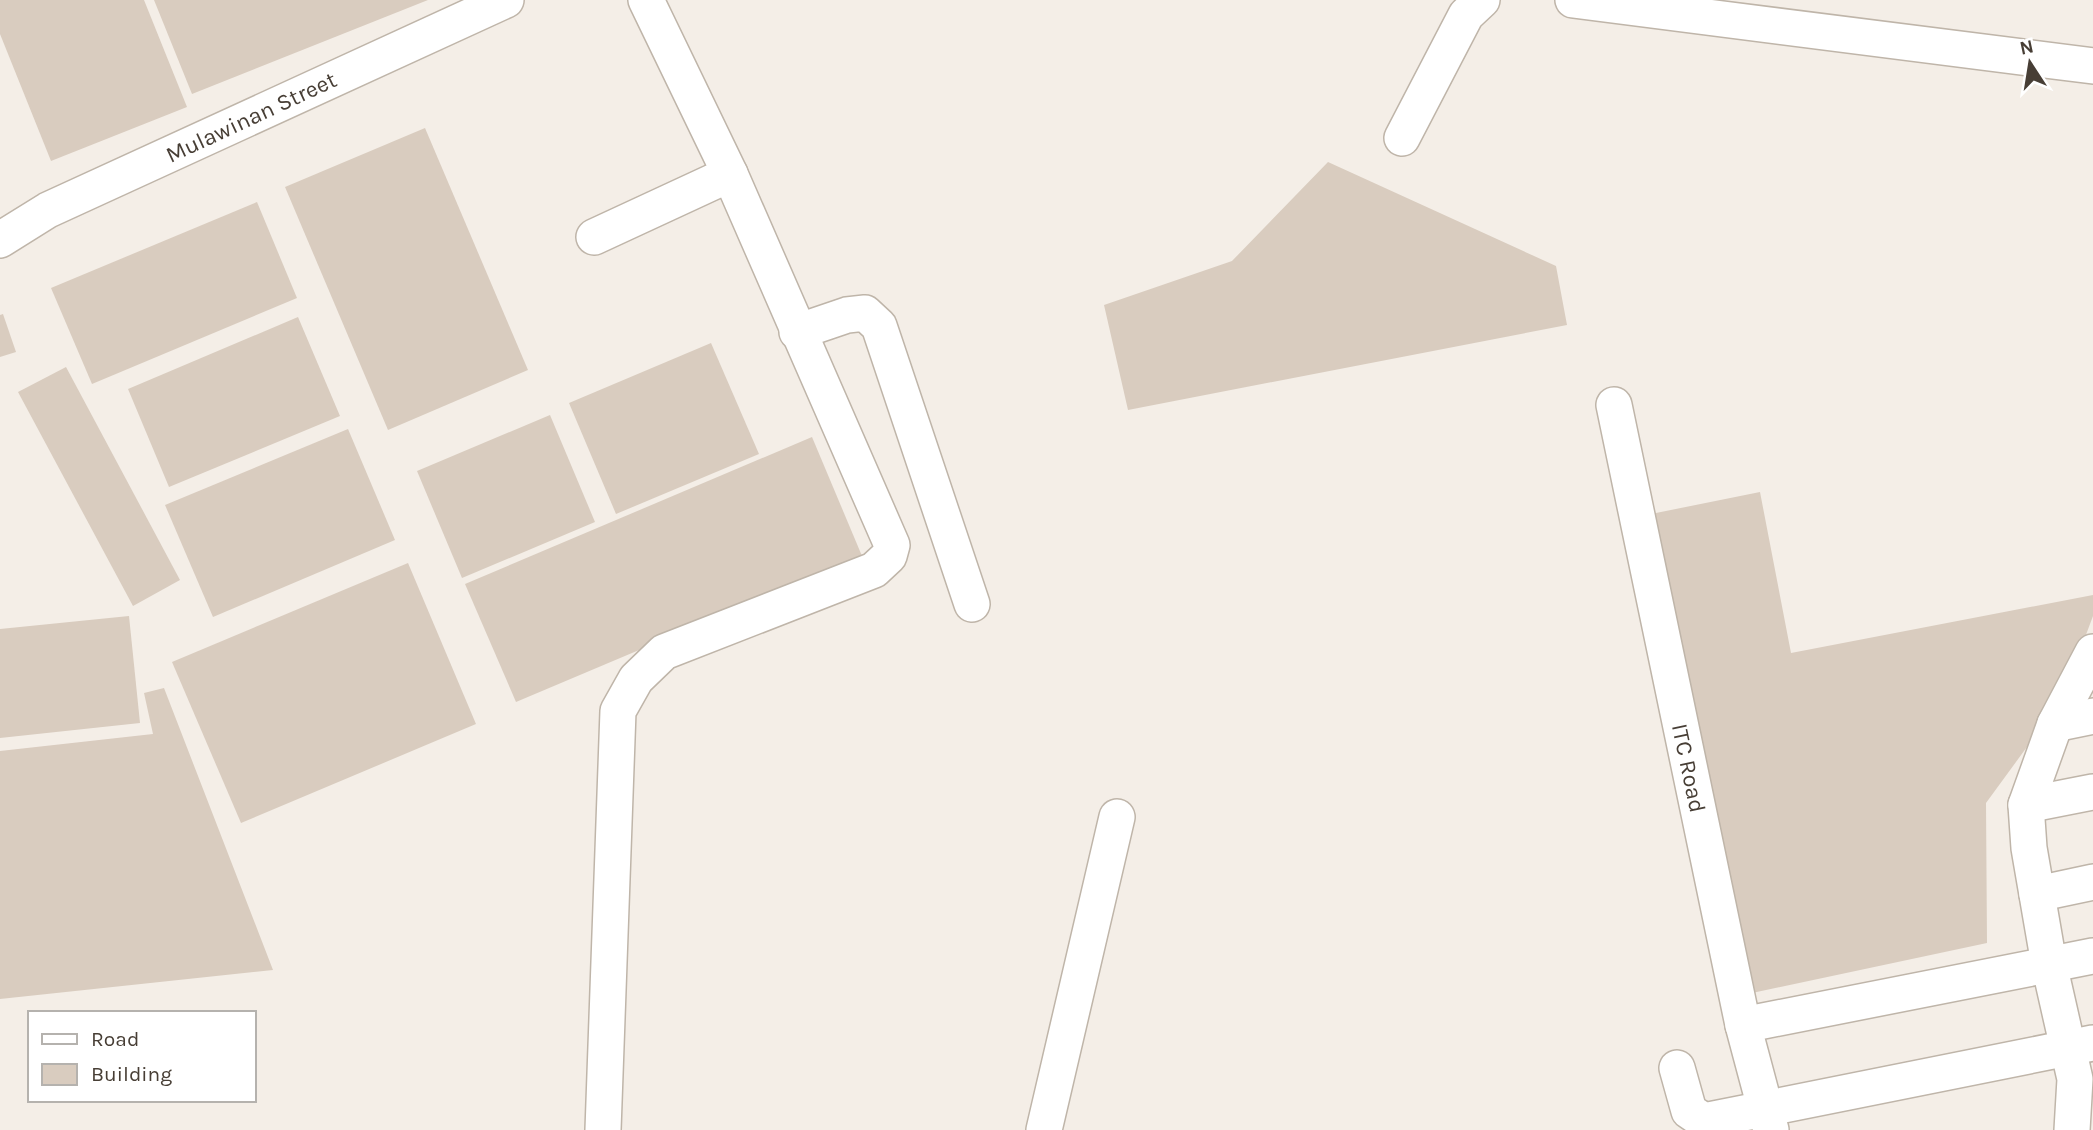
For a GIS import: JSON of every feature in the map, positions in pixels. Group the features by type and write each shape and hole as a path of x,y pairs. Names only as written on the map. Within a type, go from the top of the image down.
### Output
{"street":[{"name":"Mulawinan Street","path":"0,240 48,210 506,0"},
{"path":"603,1130 618,711 636,679 664,652 874,570 889,556 892,545 730,174 646,0"},
{"path":"1402,138 1466,15 1482,0"},
{"path":"1573,0 2093,66"},
{"path":"594,237 730,174"},
{"path":"797,332 847,315 865,313 879,326 972,604"},
{"name":"ITC Road","path":"1614,405 1743,1025 1769,1120"},
{"path":"2079,1125 2075,1079 2080,1045 2049,964 2025,805 2055,724 2093,652"},
{"path":"2055,724 2093,716"},
{"path":"2025,805 2093,792"},
{"path":"1044,1130 1117,817"},
{"path":"2037,894 2093,882"},
{"path":"1743,1025 2093,956"},
{"path":"1677,1068 1689,1111 1704,1121 1769,1120 2080,1045"}],"building":[{"path":"0,0 144,0 187,107 51,161 0,34"},
{"path":"154,0 428,0 192,94"},
{"path":"425,128 528,370 388,430 285,187"},
{"path":"1328,162 1556,266 1567,325 1128,410 1104,305 1232,261"},
{"path":"257,202 297,298 92,384 51,288"},
{"path":"3,314 16,352 0,357 0,315"},
{"path":"298,317 340,416 169,487 128,389"},
{"path":"711,343 759,454 616,514 569,403"},
{"path":"66,367 180,580 133,606 18,392"},
{"path":"550,415 595,522 462,578 417,471"},
{"path":"348,429 395,540 213,617 165,505"},
{"path":"812,437 862,556 516,702 465,584"},
{"path":"1760,492 1791,653 2093,595 2093,616 2062,699 1986,803 1987,943 1752,993 1651,514"},
{"path":"408,563 476,724 241,823 172,662"},
{"path":"129,616 140,723 0,738 0,629"},
{"path":"164,688 273,970 0,999 0,751 153,734 144,693"}]}
